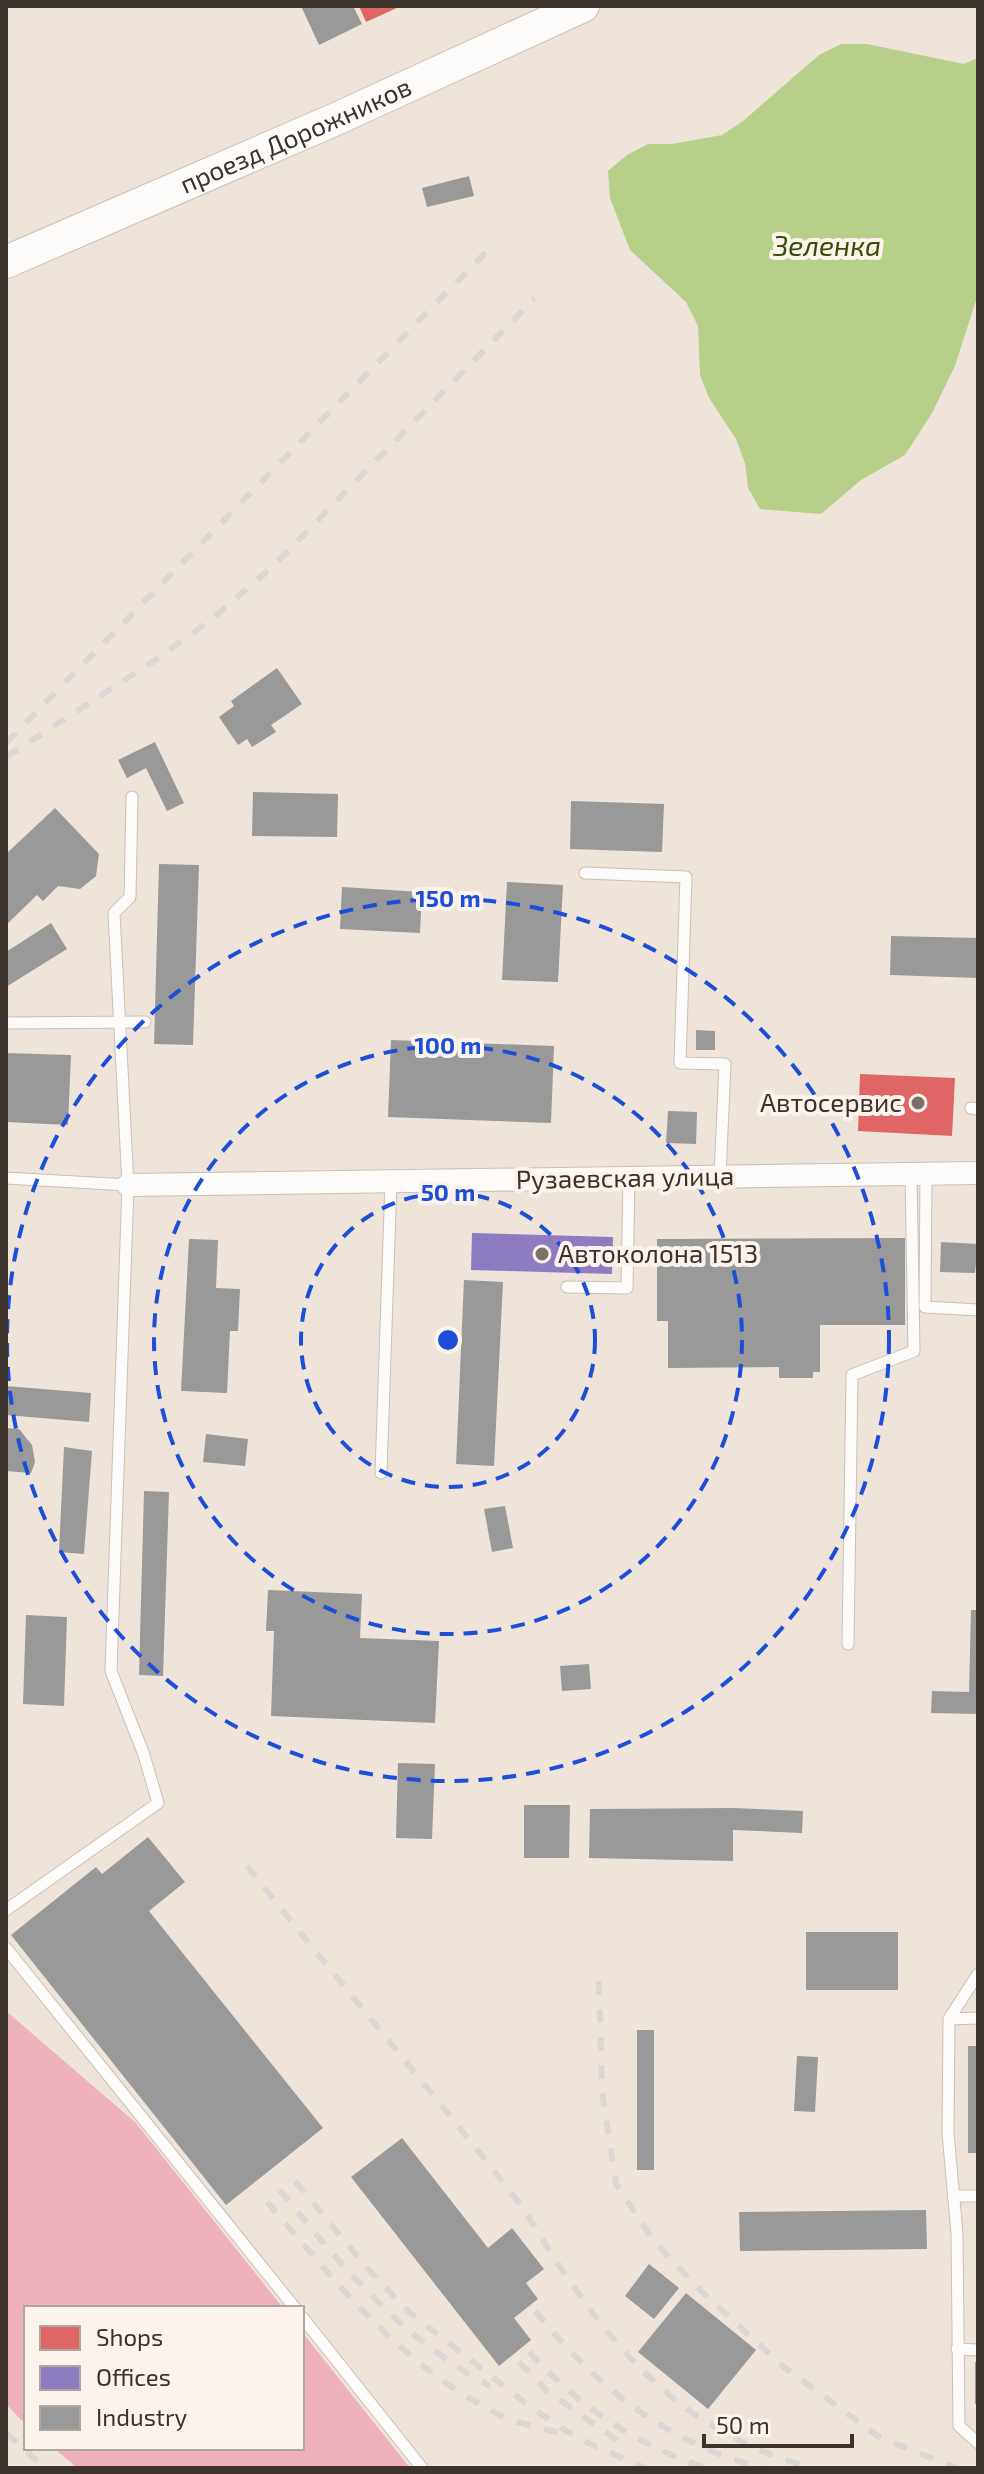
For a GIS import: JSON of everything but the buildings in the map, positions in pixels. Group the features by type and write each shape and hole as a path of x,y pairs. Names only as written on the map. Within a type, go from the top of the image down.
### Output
{"main road":[{"name":"проезд Дорожников","path":"6,262 336,119 583,6"}],"street":[{"name":"Рузаевская улица","path":"128,1185 978,1173"}],"lane":[{"path":"6,1910 158,1803 144,1755 111,1671 128,1185 114,913 130,897 132,797"},
{"path":"585,873 686,877 680,1063 725,1064 720,1176"},
{"path":"6,1023 145,1022"},
{"path":"919,1173 925,1307 978,1310"},
{"path":"848,1644 852,1375 914,1351 919,1173"},
{"path":"6,1178 128,1185"},
{"path":"567,1287 627,1288 629,1178"},
{"path":"381,1473 391,1181"},
{"path":"6,1948 293,2306"},
{"path":"978,1974 949,2019 948,2133 954,2196 959,2426 978,2443"},
{"path":"949,2019 978,2018"},
{"path":"954,2196 978,2196"},
{"path":"304,2320 422,2468"},
{"path":"957,2349 978,2350"}],"shaded area":[{"path":"6,2011 136,2123 281,2306 24,2306 24,2423 6,2404"},
{"path":"304,2335 410,2468 77,2468 56,2450 304,2450"}],"water":[{"name":"Зеленка","path":"841,44 867,44 964,64 978,58 978,294 955,366 932,413 905,455 861,480 821,514 760,509 748,488 745,463 736,439 709,398 700,375 698,326 686,302 630,250 610,198 608,171 627,155 648,144 672,144 722,135 743,121 819,55"}],"railway":[{"path":"6,743 492,246"},
{"path":"6,757 154,661 212,619 271,568 535,298"},
{"path":"247,1866 513,2195 582,2298 635,2363 695,2415 730,2436 812,2468"},
{"path":"599,1981 602,2092 616,2184 653,2240 702,2292 784,2367 879,2437 956,2468"},
{"path":"295,2181 368,2269 409,2312 532,2408 577,2438 645,2468"},
{"path":"280,2190 350,2273 401,2324 429,2347 490,2386"},
{"path":"267,2202 373,2321 432,2373 500,2415 559,2433"},
{"path":"535,2311 583,2364 636,2409 694,2443 762,2468"},
{"path":"529,2352 568,2390 610,2422 656,2448 706,2468"},
{"path":"519,2362 546,2390 618,2441"},
{"path":"6,2433 24,2449"},
{"path":"25,2450 45,2468"}],"place":[{"name":"Автосервис","path":"918,1103"},
{"name":"Автоколона 1513","path":"542,1254"}]}
